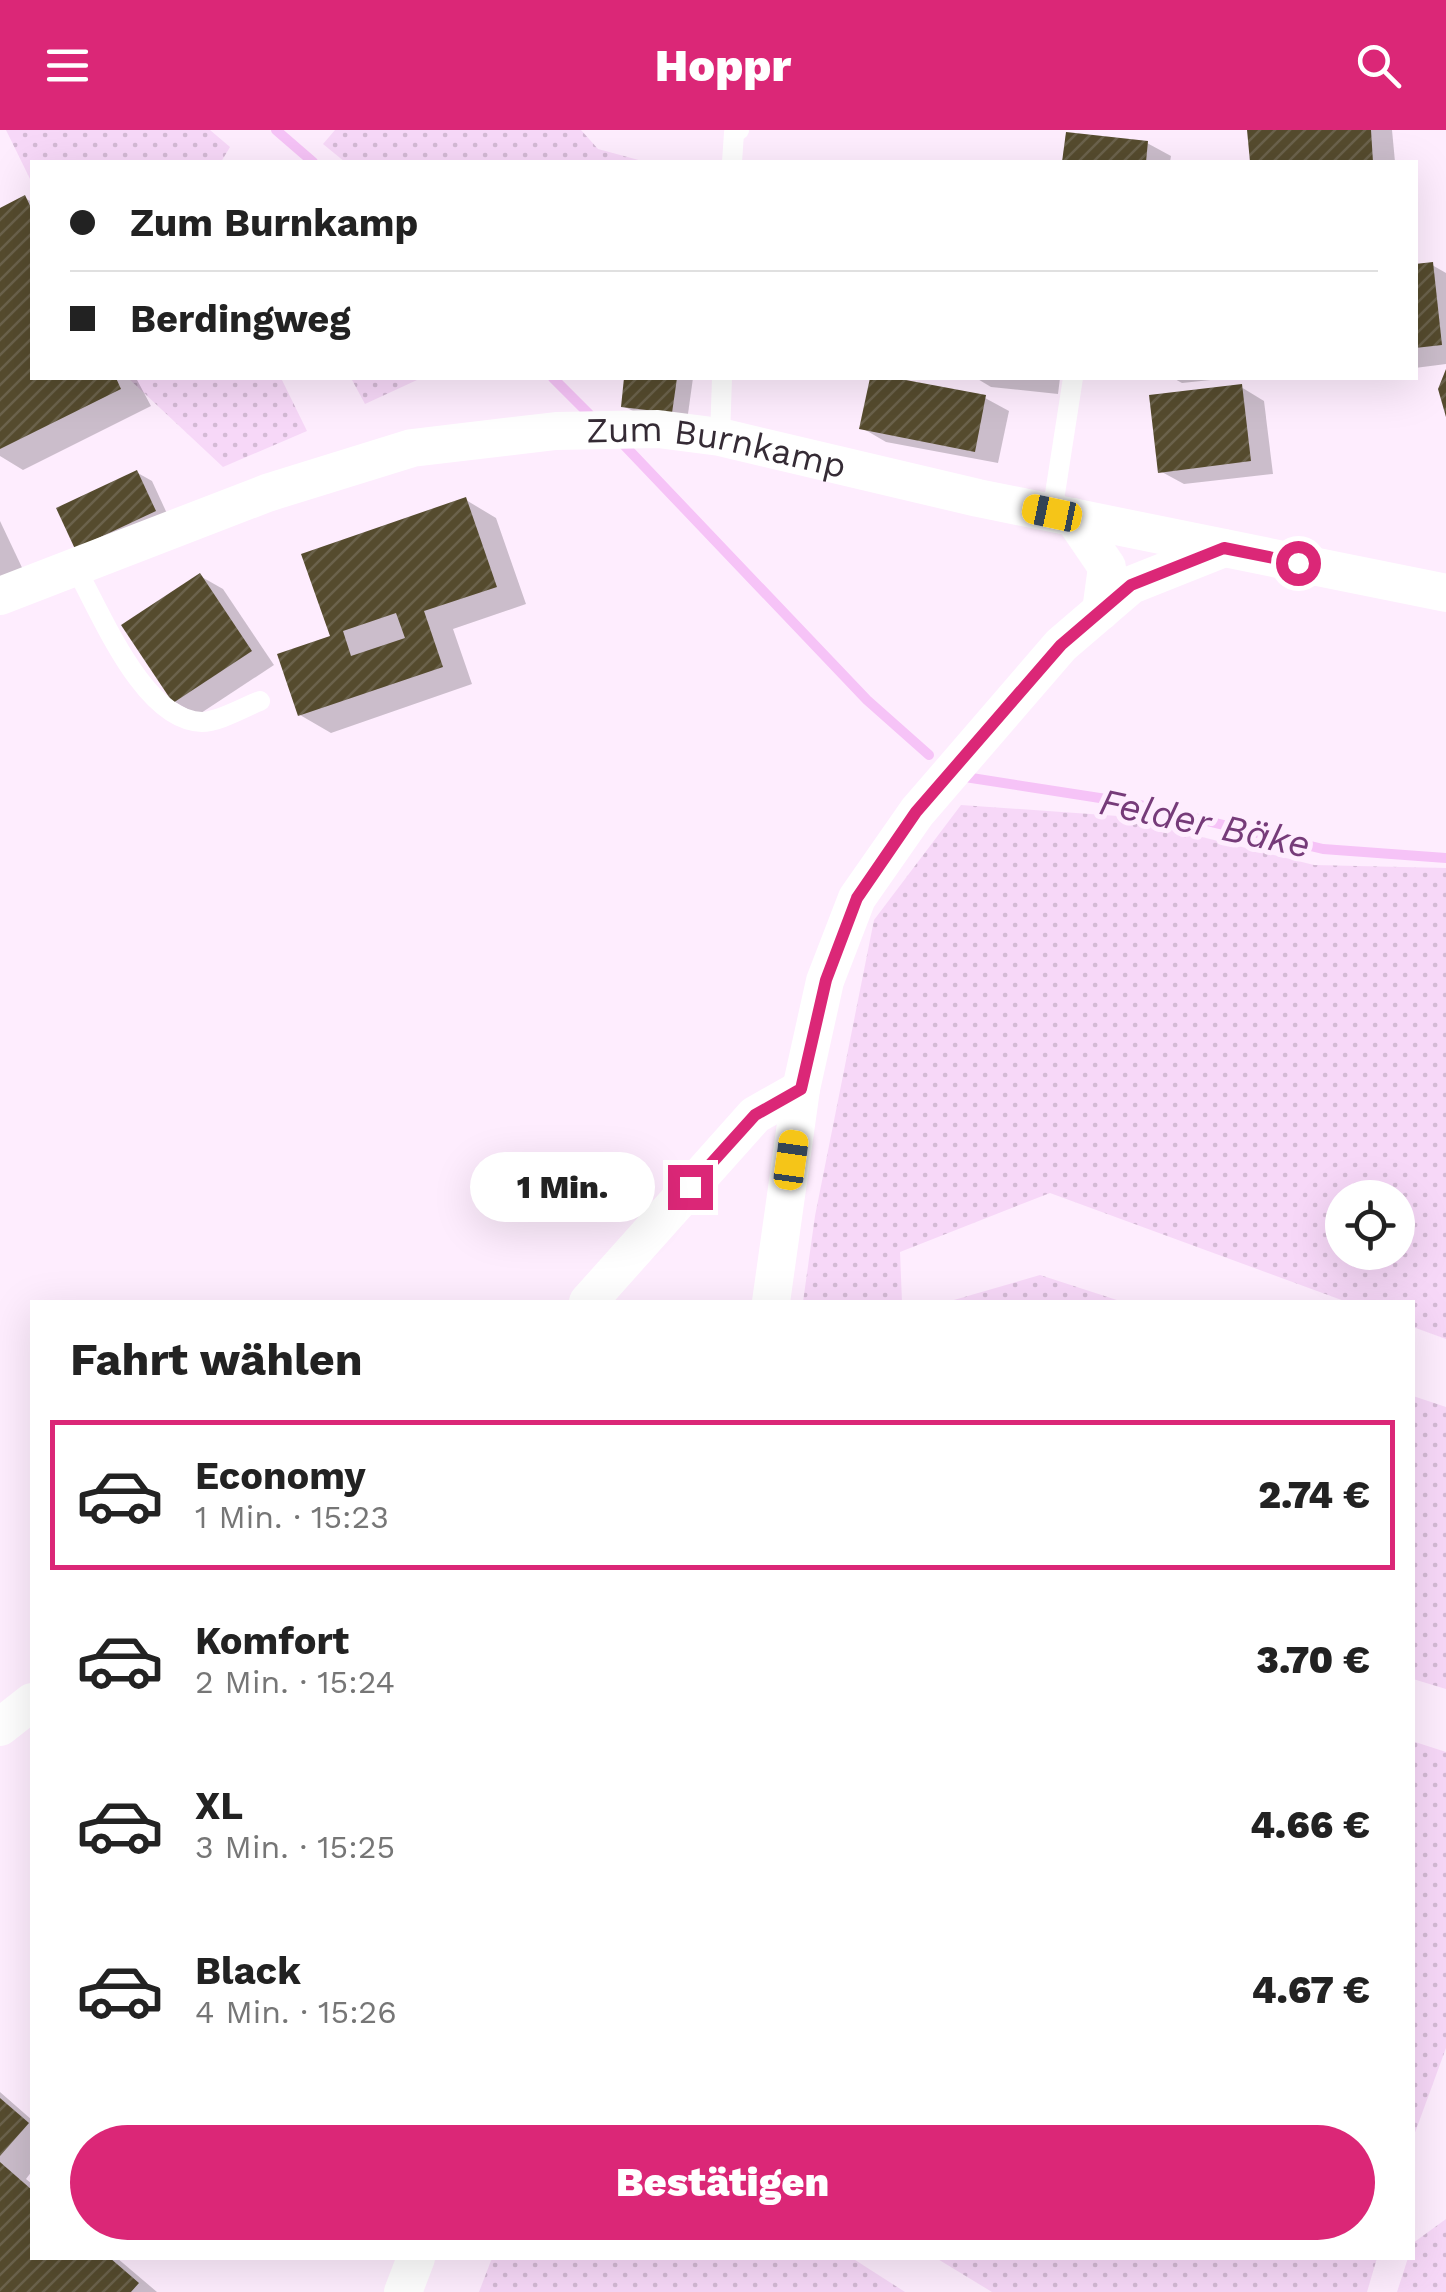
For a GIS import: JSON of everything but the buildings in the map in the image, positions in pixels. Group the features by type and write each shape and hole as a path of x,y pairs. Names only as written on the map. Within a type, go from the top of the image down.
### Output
{"street":[{"name":"Zum Burnkamp","path":"0,596 267,492 412,448 556,431 658,429 720,437 792,457 1446,593"},
{"path":"1063,515 1108,567 1101,611"},
{"path":"771,1300 801,1089 826,980 857,898 916,812 1061,645 1131,585 1224,548"},
{"path":"590,1300 755,1115 801,1089"},
{"path":"0,1727 30,1704"},
{"path":"403,2292 415,2260"}],"lane":[{"path":"730,131 732,160"},
{"path":"720,437 722,380"},
{"path":"1063,515 1073,380"},
{"path":"75,567 142,686 165,710 203,722 260,700"}],"shaded area":[{"path":"6,130 210,130 230,147 222,160 30,160 30,179"},
{"path":"335,130 581,130 598,149 639,160 343,160 323,144"},
{"path":"130,380 282,380 307,431 223,467"},
{"path":"352,380 417,380 365,404"},
{"path":"961,805 1118,816 1314,865 1446,868 1446,1339 1415,1328 1415,1300 1342,1300 1050,1193 900,1252 902,1300 803,1300 815,1216 874,920"},
{"path":"1040,1275 1117,1300 954,1300"},
{"path":"1415,1397 1446,1407 1446,1689 1415,1680"},
{"path":"1415,1742 1446,1752 1446,2048 1415,2133"},
{"path":"1446,2219 1446,2292 1397,2292 1407,2260 1415,2260 1415,2242"},
{"path":"491,2260 855,2260 905,2292 479,2292"},
{"path":"939,2260 1376,2260 1367,2292 992,2292"}],"waterway":[{"name":"Felder Bäke","path":"276,130 311,160"},
{"name":"Felder Bäke","path":"555,380 589,414"},
{"name":"Felder Bäke","path":"624,445 867,700 929,755"},
{"name":"Felder Bäke","path":"965,777 1132,803 1323,849 1446,858"}],"route":[{"path":"690,1187 755,1115 801,1089 826,980 857,898 916,812 1061,645 1131,585 1224,548 1298,563"}]}
